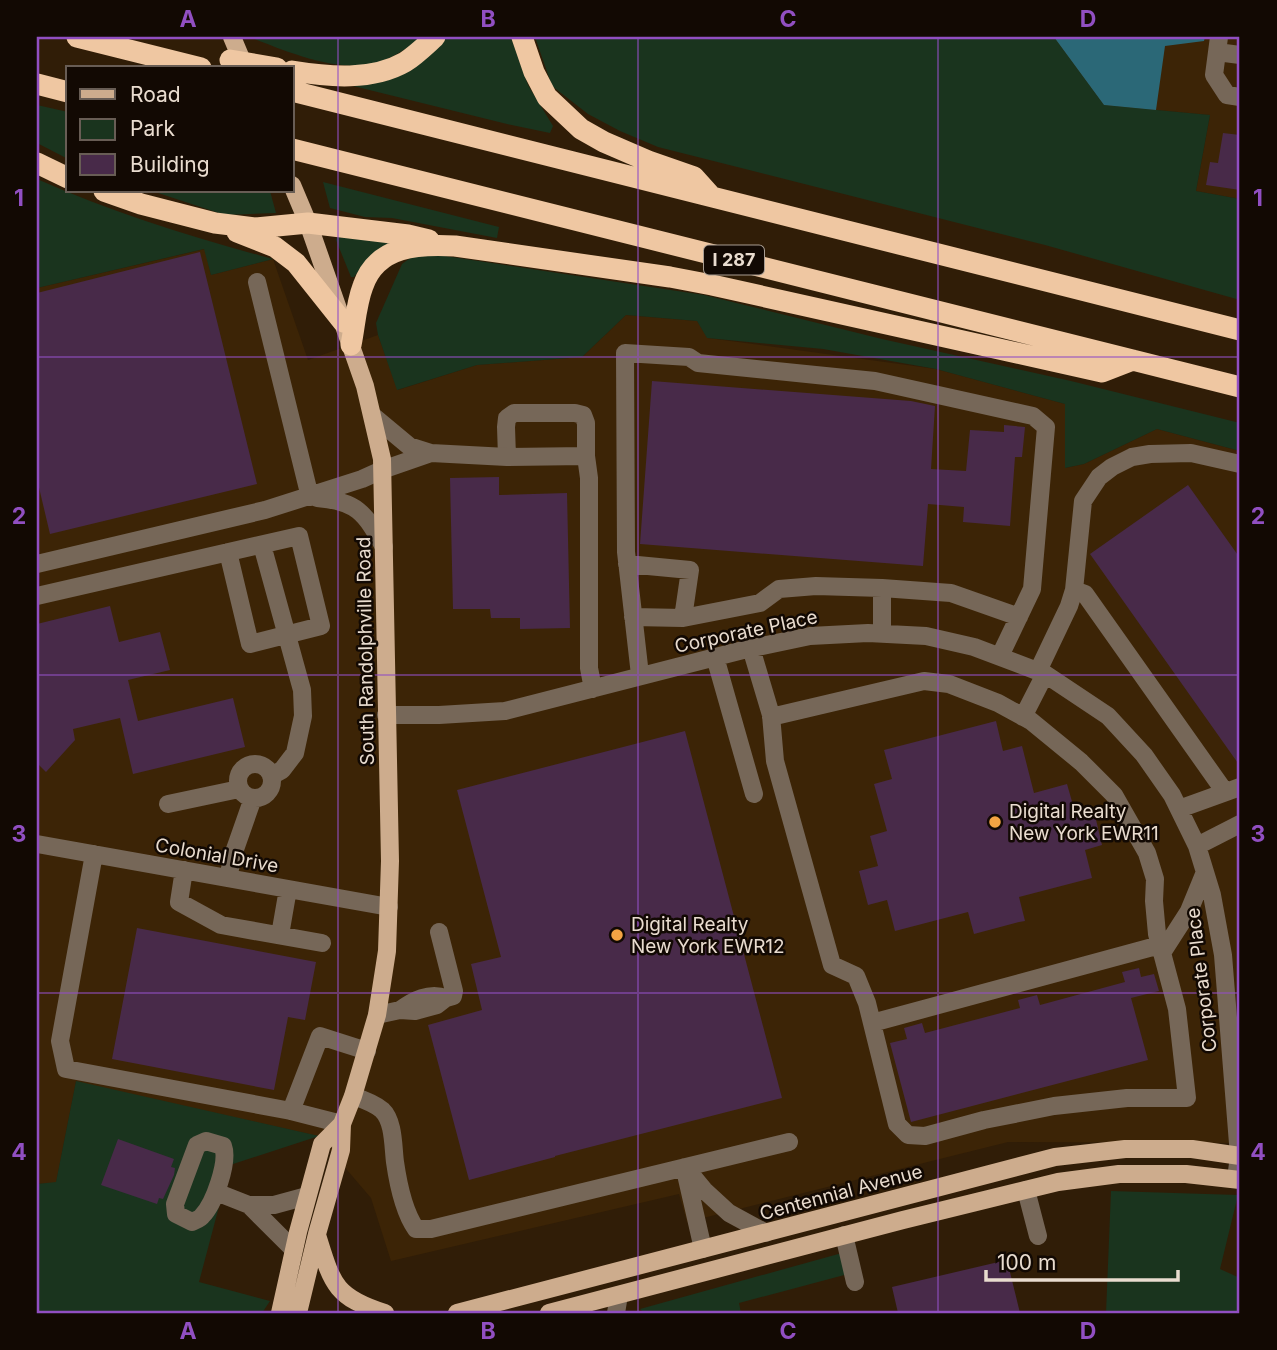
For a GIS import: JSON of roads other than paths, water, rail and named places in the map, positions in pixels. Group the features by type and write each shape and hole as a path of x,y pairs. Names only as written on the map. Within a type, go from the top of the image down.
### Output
{"highway":[{"path":"78,37 193,66"},
{"path":"299,82 382,71 405,62 435,37"},
{"path":"522,37 534,72 547,97 581,128 604,142 694,177 712,197"},
{"path":"202,66 230,60 265,66"},
{"path":"299,82 712,197 1240,330"},
{"path":"37,85 66,92"},
{"name":"I 287","path":"294,149 1240,387"},
{"path":"37,163 66,177"},
{"path":"107,192 141,204 215,223 275,247 296,263 343,322"},
{"path":"215,223 256,228 308,223 408,234 455,246"},
{"path":"351,345 360,294 373,267 382,259 409,247 427,244 701,283 1102,372 1133,360"}],"main road":[{"path":"232,37 244,66"},
{"name":"South Randolphville Road","path":"294,190 351,345 373,416 380,449 390,861 387,951 377,1015 342,1124 341,1150 298,1313"},
{"name":"South Randolphville Road","path":"280,1313 293,1249 322,1144 342,1124"},
{"name":"Centennial Avenue","path":"457,1313 1055,1157 1125,1149 1192,1149 1240,1156"},
{"path":"549,1313 1058,1182 1119,1174 1186,1174 1238,1179"},
{"path":"317,1234 329,1274 343,1294 366,1307 385,1313"}],"street":[{"path":"1240,55 1218,44 1214,75 1227,95 1240,97"},
{"path":"257,282 310,497"},
{"path":"640,675 625,552 625,353 689,357 698,363 875,381 1033,416 1046,427 1032,589 1000,656"},
{"path":"507,457 507,418 514,413 583,415 586,422 589,478 590,668 593,689"},
{"path":"373,416 410,446 431,453 507,457 586,456"},
{"path":"38,559 265,510 310,497 431,453"},
{"path":"1023,717 1069,606 1074,590 1083,501 1099,477 1132,457 1150,454 1191,453 1238,466"},
{"path":"310,497 333,499 363,513 384,547"},
{"path":"37,596 228,552 262,545 299,536 321,626 250,644 228,552"},
{"path":"262,545 302,690 303,716 295,753 282,770 271,776"},
{"path":"627,564 690,570 683,618"},
{"path":"633,617 683,618 760,603 779,589 816,586 951,593 1019,617"},
{"path":"882,588 882,633"},
{"path":"1074,590 1085,594 1232,789 1179,809"},
{"name":"Corporate Place","path":"386,715 505,711 751,648 810,636 867,632 926,636 974,646 1042,673 1108,716 1144,755 1179,809 1197,846 1232,955 1240,1156 1238,1179"},
{"path":"751,648 771,718 775,761 832,965 856,976 867,1003 897,1124 908,1136 925,1136 984,1120 1054,1106 1127,1098 1187,1098 1177,1009 1157,934 1155,878 1147,853 1114,795 1081,762 1031,721 998,703 949,684 924,681 771,718"},
{"path":"715,657 754,794"},
{"path":"168,804 246,794 264,796 271,787 269,771 259,764 248,765 243,768 238,778 246,794 228,878"},
{"path":"1197,846 1240,824"},
{"name":"Colonial Drive","path":"37,844 389,907"},
{"path":"94,854 60,1041 65,1069 291,1111 342,1124"},
{"path":"184,870 179,902 221,925 322,943"},
{"path":"872,1023 1161,949 1189,911 1205,872"},
{"path":"280,935 288,889"},
{"path":"377,1015 400,1010 415,1012 453,996 439,932"},
{"path":"291,1111 320,1036 367,1051"},
{"path":"353,1096 384,1111 392,1134 395,1164 409,1218 416,1229 444,1227 789,1142"},
{"path":"685,1167 704,1190 729,1213 766,1233"},
{"path":"685,1167 703,1249"},
{"path":"1026,1190 1038,1236"},
{"path":"216,1192 250,1205 274,1205 307,1196"},
{"path":"250,1205 293,1249"},
{"path":"844,1235 855,1282"},
{"path":"616,1313 619,1295"}],"water":[{"path":"1054,37 1205,37 1204,41 1165,46 1156,110 1104,105"}],"place":[{"name":"Digital Realty New York EWR11","path":"995,822"},
{"name":"Digital Realty New York EWR12","path":"617,935"}]}
